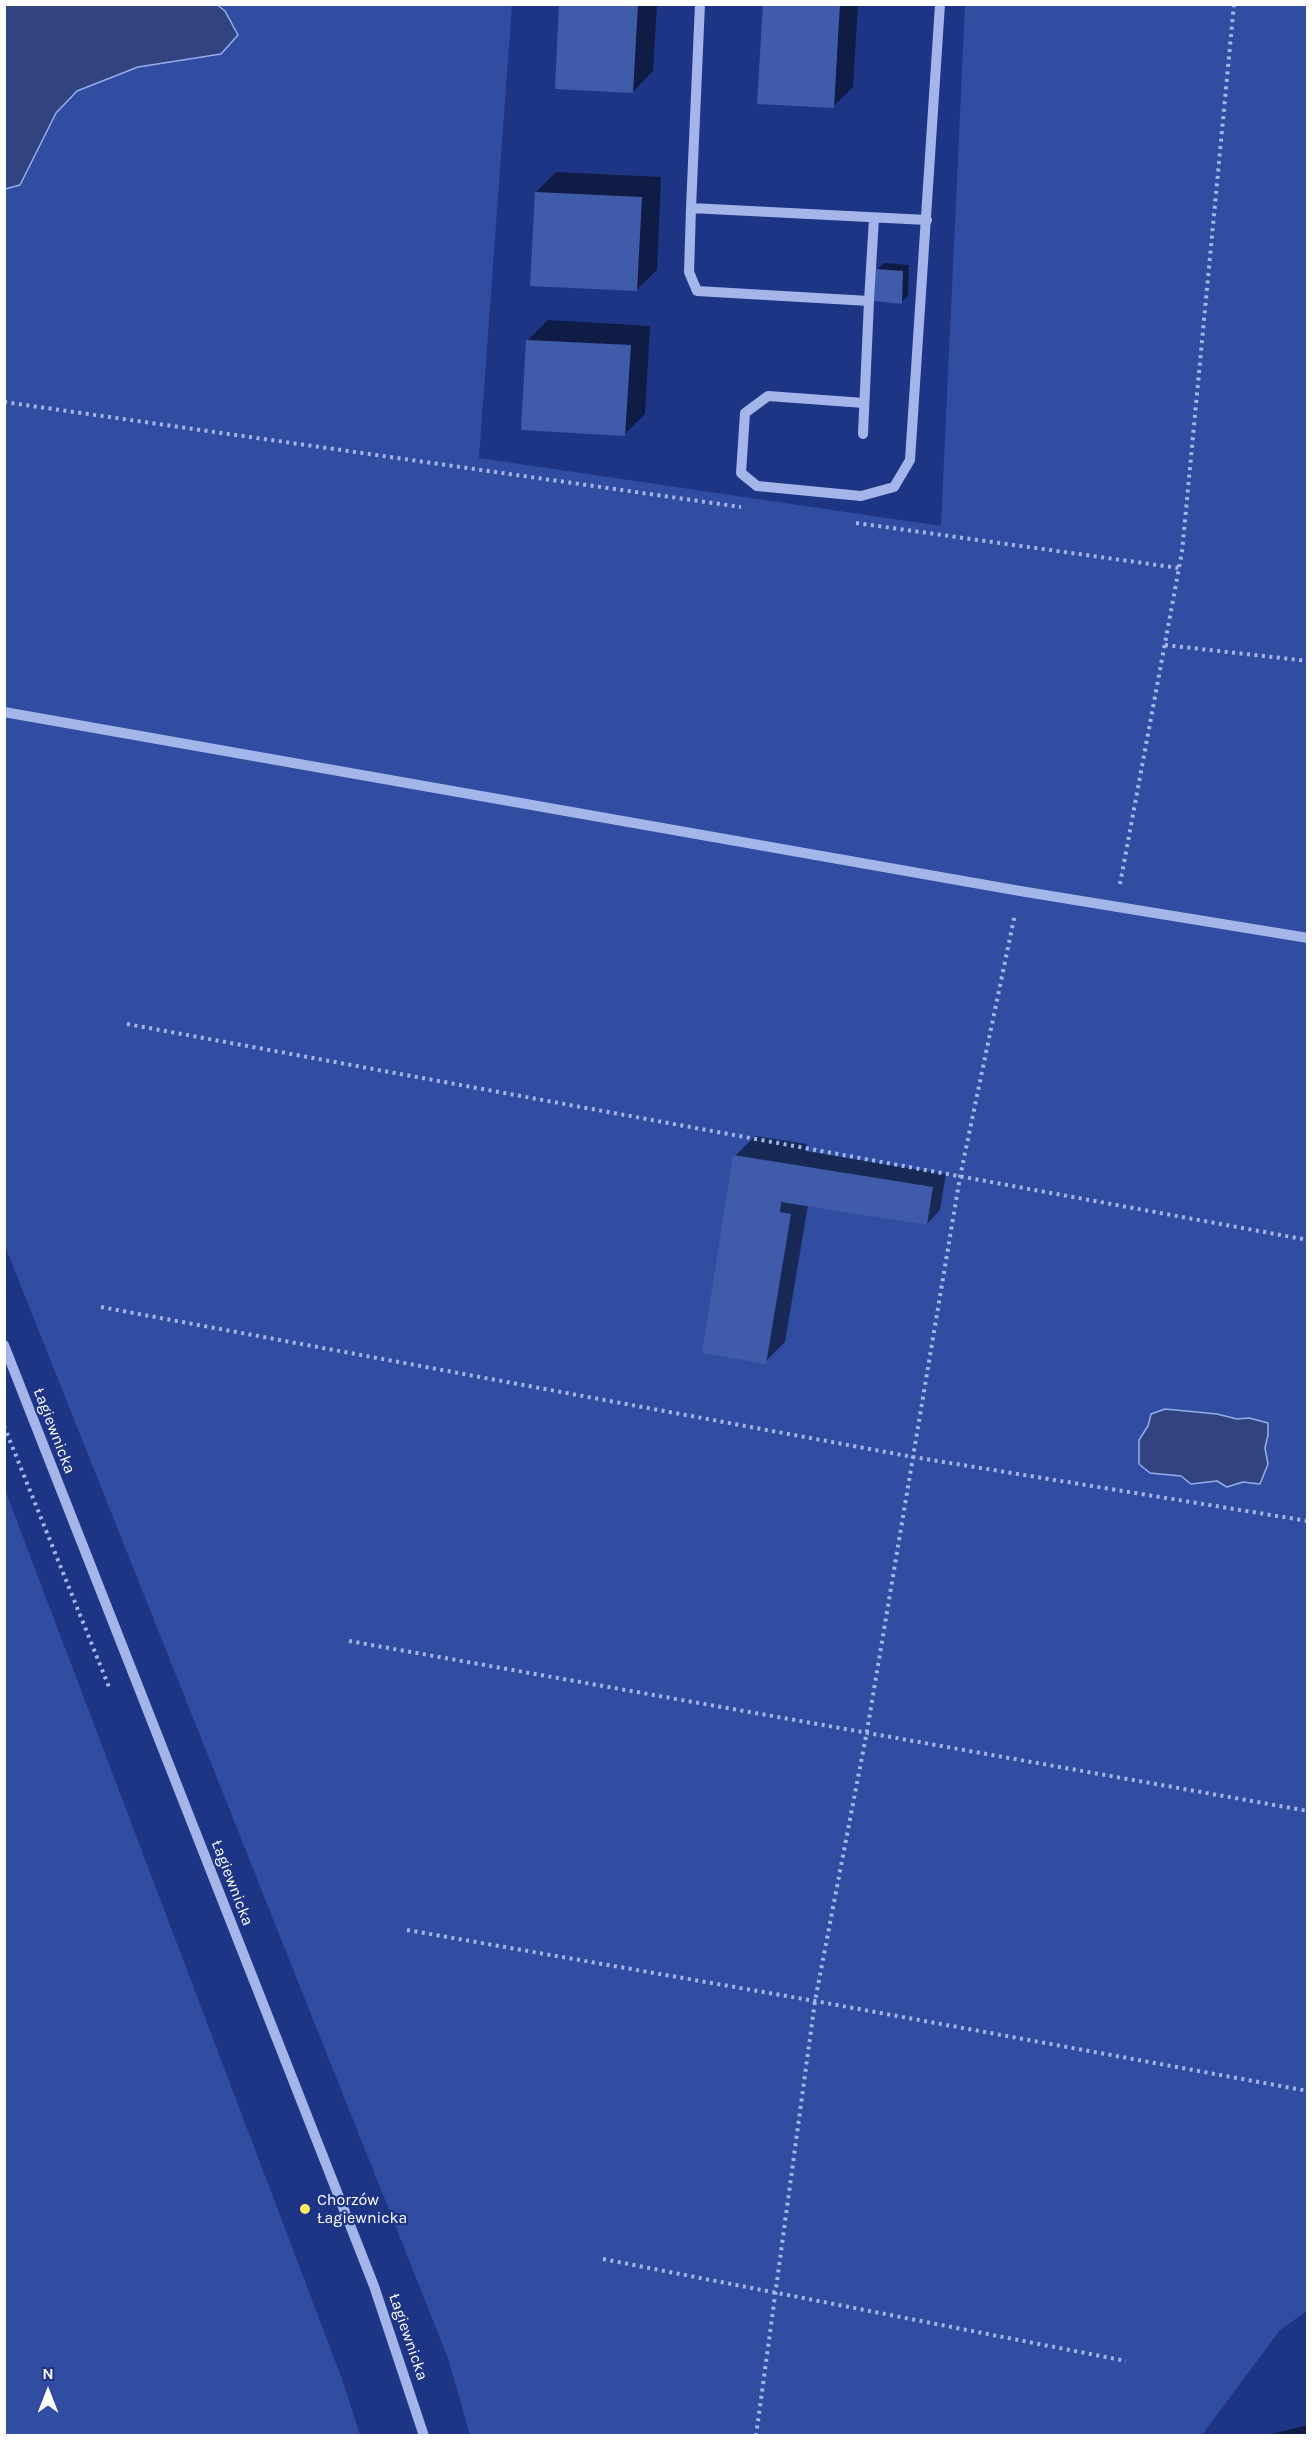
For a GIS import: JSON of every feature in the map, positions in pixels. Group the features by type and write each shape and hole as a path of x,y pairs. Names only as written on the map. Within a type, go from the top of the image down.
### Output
{"street":[{"path":"700,4 688,272 698,291 869,301"},
{"path":"864,403 768,396 745,412 741,473 757,486 861,496 894,487 910,460 940,4"},
{"path":"691,208 927,219"},
{"path":"862,434 874,218"},
{"path":"4,712 1020,891 1308,938"},
{"name":"Łagiewnicka","path":"4,1345 374,2286 424,2436"}],"path":[{"path":"1116,905 1179,568 1202,353 1234,4"},
{"path":"4,402 745,508"},
{"path":"851,522 1179,568"},
{"path":"1165,645 1308,661"},
{"path":"756,2436 815,2001 867,1731 960,1177 1020,891"},
{"path":"127,1024 1308,1240"},
{"path":"101,1307 913,1457 1308,1521"},
{"path":"350,1641 1308,1811"},
{"path":"407,1930 815,2001 1308,2091"},
{"path":"603,2259 1126,2361"}],"shaded area":[{"path":"216,4 225,11 238,35 221,54 138,67 77,91 56,113 20,185 5,189 5,5"},
{"path":"5,5 512,5 479,458 941,526 965,5 1307,5 1308,2310 1280,2330 1202,2435 470,2435 448,2358 5,1246"},
{"path":"1165,1409 1217,1414 1237,1419 1249,1418 1268,1423 1265,1448 1268,1464 1260,1484 1243,1482 1227,1487 1217,1481 1191,1484 1181,1476 1150,1473 1139,1464 1139,1440 1148,1426 1151,1414"},
{"path":"4,1487 342,2379 360,2435 5,2435"}],"building":[{"path":"559,4 638,4 633,93 555,89"},
{"path":"763,4 840,4 834,108 757,104"},
{"path":"535,192 642,197 637,291 530,286"},
{"path":"876,269 903,271 902,304 874,301"},
{"path":"526,340 631,345 625,436 521,430"},
{"path":"733,1155 933,1187 927,1225 781,1202 780,1212 791,1214 766,1364 702,1353"}],"place":[{"name":"Chorzów Łagiewnicka","path":"305,2209"}]}
